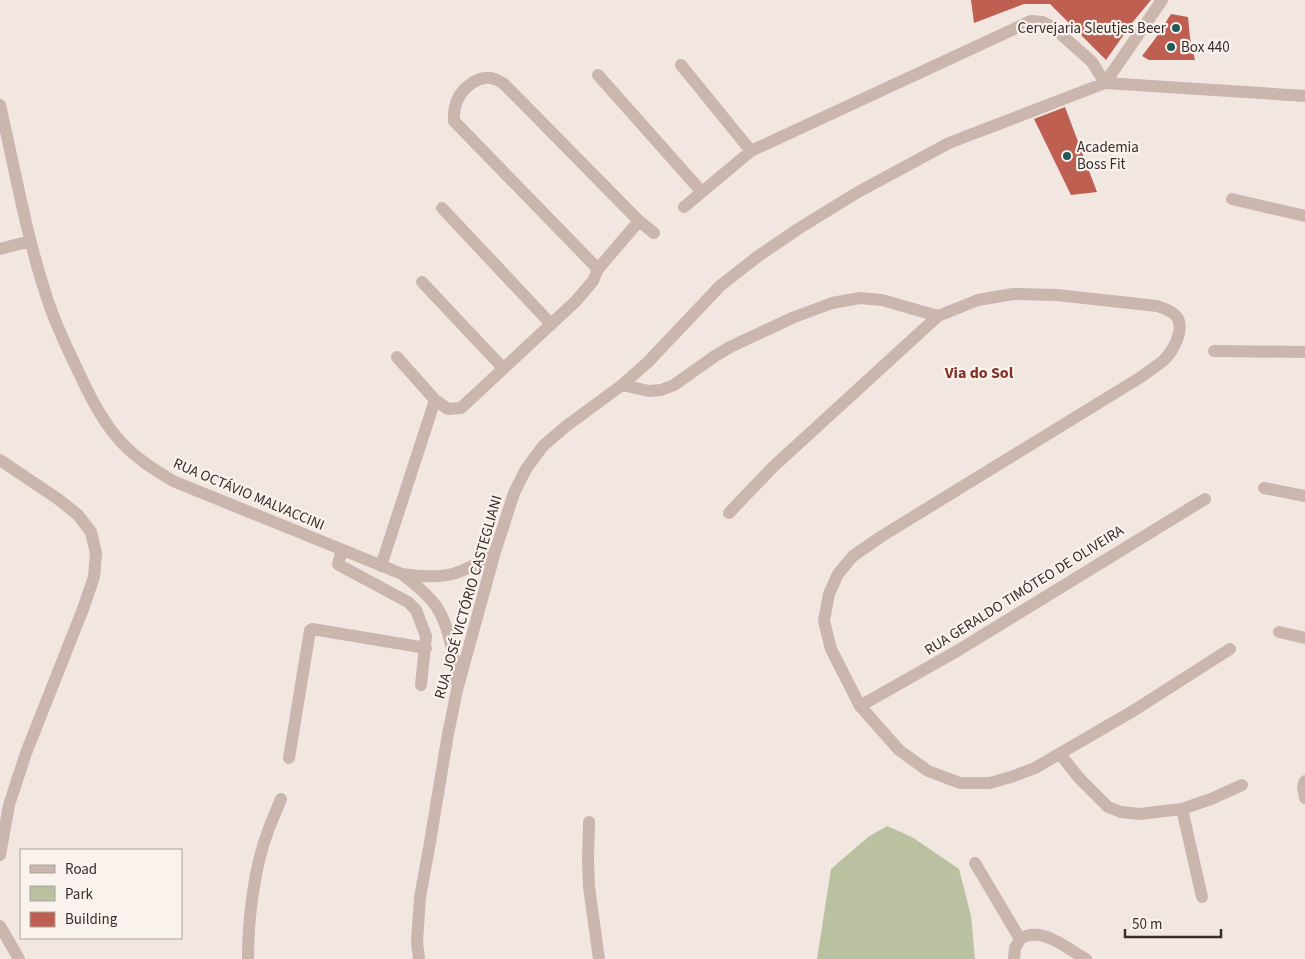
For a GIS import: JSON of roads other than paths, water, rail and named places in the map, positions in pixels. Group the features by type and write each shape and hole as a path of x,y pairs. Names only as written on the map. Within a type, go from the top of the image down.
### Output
{"street":[{"path":"1105,82 1162,0"},
{"path":"684,207 751,151 1031,21 1043,22 1054,28 1092,62 1105,82"},
{"path":"681,65 751,151"},
{"path":"598,75 701,191"},
{"path":"598,269 454,121 453,110 460,92 474,82 486,78 496,79 504,84 639,221 654,233"},
{"path":"1105,82 1305,96"},
{"name":"RUA JOSÉ VICTÓRIO CASTEGLIANI","path":"419,959 417,942 420,897 457,690 495,552 514,493 526,469 543,446 565,427 622,385 648,362 720,286 798,228 858,192 949,143 1105,82"},
{"name":"RUA OCTÁVIO MALVACCINI","path":"0,105 30,241 47,299 62,339 106,422 121,442 145,464 173,481 402,574 420,577 439,577 458,573 472,567 495,552"},
{"path":"1232,199 1305,216"},
{"path":"442,208 550,324"},
{"path":"397,357 435,400 448,409 461,408 576,301 593,281 598,269 639,221"},
{"path":"0,249 30,241"},
{"path":"422,282 504,368"},
{"path":"729,513 773,467 938,316 978,300 1013,294 1057,295 1156,306 1169,310 1177,317 1180,329 1175,345 1164,360 1142,377 852,556 838,574 829,594 824,621 831,649 860,706 899,750 928,771 960,783 990,783 1035,768 1133,711 1230,649"},
{"path":"622,385 649,391 661,390 674,385 730,347 792,318 832,303 860,298 882,300 938,316"},
{"path":"1214,351 1305,352"},
{"path":"1291,352 1305,356"},
{"path":"381,566 435,400"},
{"path":"0,460 58,498 78,516 91,532 96,553 94,577 84,609 26,753 9,805 0,855"},
{"path":"1264,488 1305,496"},
{"name":"RUA GERALDO TIMÓTEO DE OLIVEIRA","path":"860,706 957,651 1205,499"},
{"path":"342,550 339,565 408,602 416,610 426,633 421,684"},
{"name":"RUA OCTÁVIO MALVACCINI","path":"402,574 436,606 444,622 454,663 457,690"},
{"path":"289,758 310,630 426,648"},
{"path":"1278,632 1305,638"},
{"path":"1060,754 1079,778 1108,807 1121,812 1139,814 1182,809 1242,785"},
{"path":"1305,781 1303,788 1305,798"},
{"path":"248,959 248,934 258,867 268,831 281,798"},
{"path":"1182,809 1202,897"},
{"path":"589,822 589,887 599,959"},
{"path":"975,863 1020,939"},
{"path":"0,926 19,959"},
{"path":"1014,959 1015,948 1020,939 1026,935 1034,934 1044,936 1086,959"}],"place":[{"name":"Cervejaria Sleutjes Beer","path":"1176,28"},
{"name":"Box 440","path":"1171,47"},
{"name":"Academia Boss Fit","path":"1067,156"}],"district":[{"name":"Via do Sol","path":"979,372"}]}
